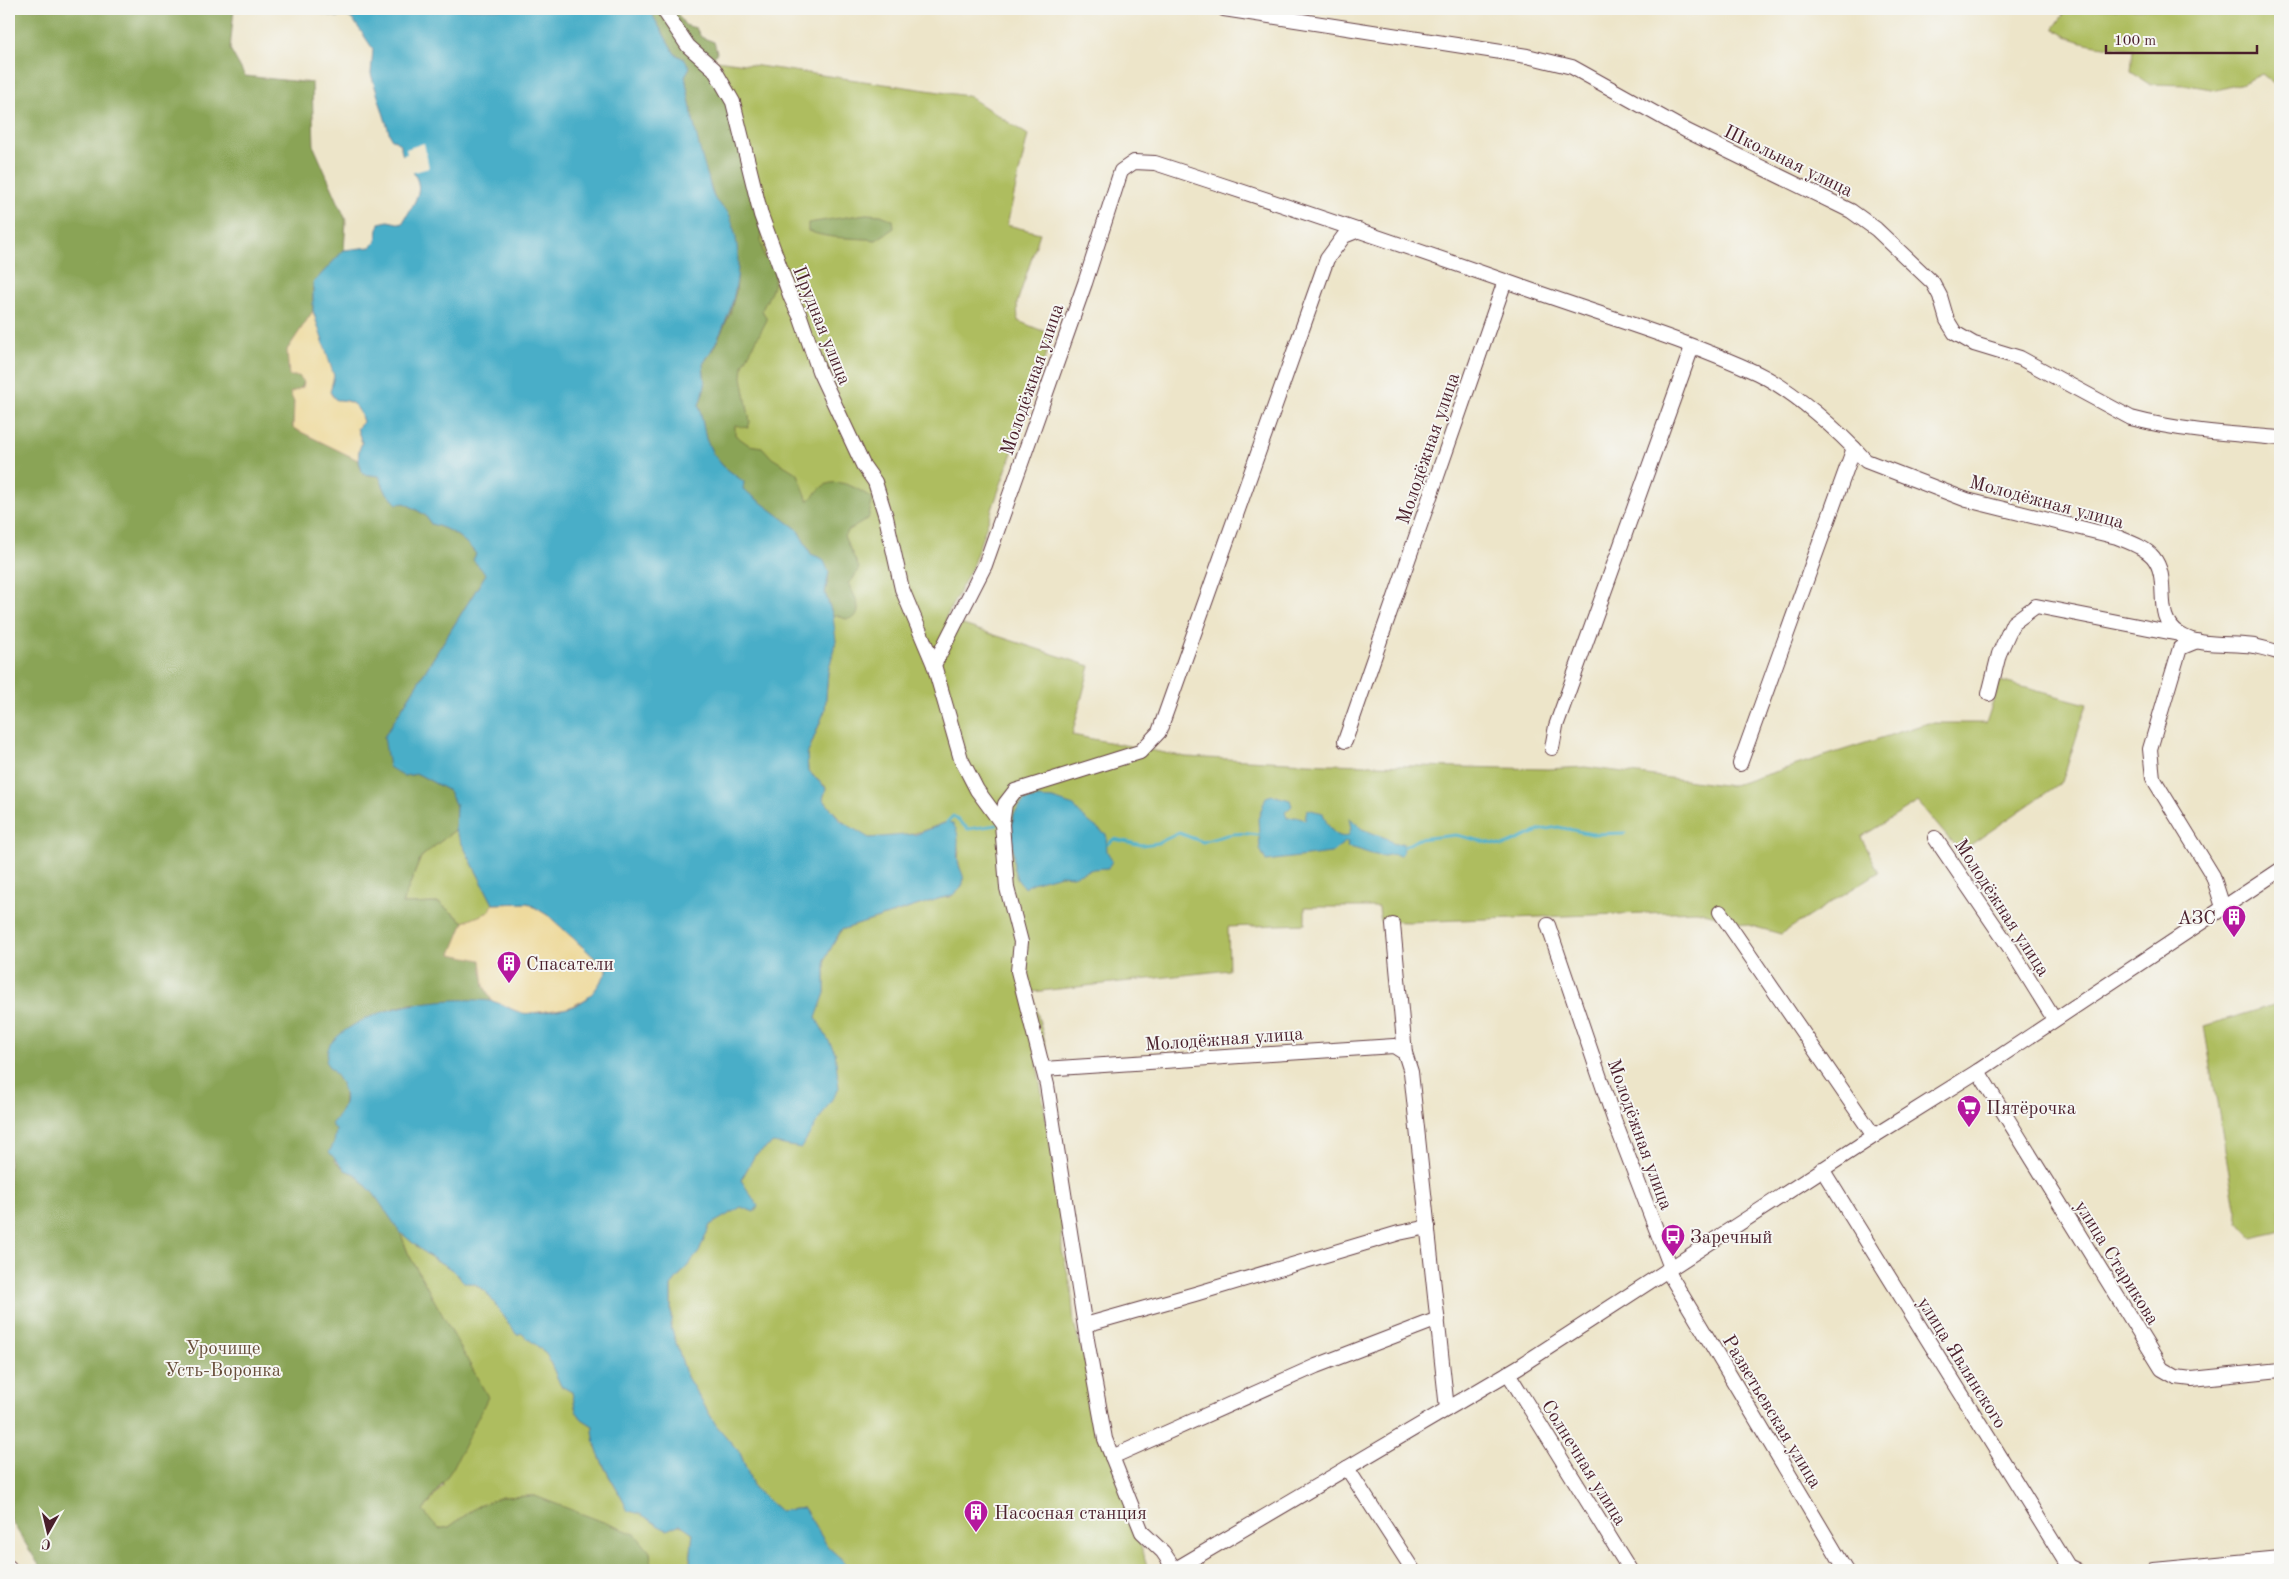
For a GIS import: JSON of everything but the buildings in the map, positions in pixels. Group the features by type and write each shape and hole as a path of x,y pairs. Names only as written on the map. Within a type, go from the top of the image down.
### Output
{"street":[{"name":"Прудная улица","path":"663,9 688,46 714,69 733,102 752,182 770,240 819,371 863,466 875,482 886,517 902,589 934,665"},
{"name":"Школьная улица","path":"1224,9 1526,56 1572,67 1687,131 1851,211 1876,229 1933,283 1940,296 1947,320 1955,333 1974,344 2020,358 2131,418 2227,434 2280,438"},
{"name":"Молодёжная улица","path":"934,665 986,565 1085,283 1121,171 1134,162 1155,163 1359,230 1692,347 1757,374 1790,393 1854,448 1866,461 1967,500 2117,537 2138,545 2153,557 2160,570 2162,606 2168,623 2179,634"},
{"path":"1359,230 1344,236 1327,259 1158,732 1140,752 1015,791 1006,804 1002,824 1007,888 1021,942 1018,971 1043,1069 1085,1325 1106,1439 1142,1532 1179,1569 1508,1373 1822,1169 1978,1071 2280,870"},
{"name":"Молодёжная улица","path":"1345,741 1505,281"},
{"path":"1552,748 1556,726 1692,347"},
{"path":"1740,764 1854,448"},
{"path":"1988,694 1999,654 2013,623 2036,606 2179,634 2197,641 2254,646 2280,652"},
{"path":"2197,641 2180,648 2150,749 2153,778 2213,876 2223,907"},
{"path":"934,665 961,759 977,790 1002,824"},
{"name":"Молодёжная улица","path":"1935,838 2010,948 2054,1019"},
{"path":"1720,912 1857,1115 1874,1136"},
{"path":"1393,925 1405,1053 1411,1072 1447,1409"},
{"name":"Молодёжная улица","path":"1548,925 1669,1269"},
{"name":"Молодёжная улица","path":"1043,1069 1394,1046 1405,1053"},
{"name":"улица Старикова","path":"1978,1071 2162,1369 2176,1376 2192,1379 2280,1370"},
{"name":"улица Являнского","path":"1822,1169 2070,1569"},
{"path":"1085,1325 1195,1294 1399,1232 1428,1227"},
{"name":"Разветьевская улица","path":"1669,1269 1846,1570"},
{"path":"1112,1457 1316,1366 1438,1319"},
{"name":"Солнечная улица","path":"1508,1373 1630,1570"},
{"path":"1347,1468 1413,1570"},
{"path":"2154,1570 2280,1558"}],"green space":[{"name":"Урочище Усть-Воронка","path":"9,9 234,9 230,49 245,76 312,83 314,147 346,220 344,250 313,283 313,311 287,350 304,382 294,402 293,428 358,460 363,474 379,476 386,492 425,515 431,524 450,531 467,544 476,554 473,560 486,574 384,737 403,776 418,774 449,791 456,806 455,830 421,857 402,904 439,903 464,922 452,954 482,959 484,986 492,1001 409,1004 385,1011 342,1081 344,1094 342,1109 332,1124 336,1130 335,1161 345,1170 355,1174 374,1194 400,1232 408,1253 488,1397 453,1468 423,1511 439,1529 449,1527 478,1506 502,1497 535,1496 635,1534 650,1552 652,1570 42,1570 9,1517"},
{"path":"649,9 674,9 685,25 696,28 701,37 714,42 717,52 709,66 728,92 762,233 761,240 764,257 772,262 774,269 773,287 762,310 767,320 743,365 742,377 750,422 748,428 735,425 735,435 749,445 762,447 772,458 798,474 808,501 822,487 835,483 849,485 873,499 868,519 849,530 844,536 859,568 853,579 848,583 858,607 858,612 852,618 833,616 825,593 829,572 811,554 797,529 742,489 744,482 723,466 713,454 706,439 699,405 705,386 703,364 714,348 730,314 736,291 738,266 729,214 715,200 699,151 685,76 690,67 684,59 675,54"},
{"path":"2057,9 2280,9 2280,88 2262,74 2243,83 2217,90 2188,85 2149,84 2131,72 2133,49 2081,42 2062,34 2054,28 2063,15"},
{"path":"675,54 968,96 1028,135 1007,225 1040,233 1017,303 1018,321 1053,335 972,567 945,619 1090,666 1072,735 1186,757 1329,764 1548,769 1585,767 1731,786 1928,723 1986,723 2000,681 2087,704 2062,782 1960,852 1918,802 1861,837 1879,872 1781,934 1697,911 1408,922 1380,921 1379,907 1305,907 1305,924 1228,927 1229,970 1032,992 1050,1061 1037,1064 1062,1217 1062,1250 1071,1287 1074,1324 1148,1570 846,1570 847,1564 828,1547 804,1508 780,1511 754,1488 740,1453 716,1425 687,1377 671,1327 671,1286 699,1252 710,1225 741,1206 754,1212 741,1180 755,1155 773,1143 835,1052 815,1018 825,993 825,959 841,930 941,898 951,897 963,878 958,861 959,850 947,822 899,837 879,839 864,836 850,828 827,804 823,799 826,787 808,771 807,755 825,710 828,672 836,641 723,466"},
{"path":"866,214 881,215 893,220 894,228 876,240 833,237 808,231 808,223"},
{"path":"455,830 493,904 490,912 464,922 439,903 402,904 421,857"},
{"path":"2280,1003 2280,1231 2253,1238 2239,1223 2234,1202 2204,1026"},
{"path":"400,1232 426,1254 451,1269 464,1282 475,1284 487,1293 517,1335 521,1333 546,1353 561,1386 572,1392 576,1411 582,1419 593,1426 594,1438 601,1460 628,1510 644,1513 659,1526 677,1525 685,1527 693,1533 690,1562 700,1570 652,1570 650,1552 535,1496 502,1497 478,1506 449,1527 438,1529 423,1511 443,1485 408,1253"}],"sand":[{"path":"313,311 332,367 334,377 331,394 356,407 363,422 357,428 362,443 358,460 293,428 294,402 290,393 303,387 304,382 299,376 289,376 287,350"},
{"path":"528,903 549,916 608,970 592,996 568,1008 524,1014 492,1001 484,986 481,960 451,954 464,922 489,912 493,904"}],"water":[{"path":"322,9 649,9 675,54 684,59 690,67 685,76 701,152 712,194 730,216 738,255 734,293 729,312 722,330 703,364 705,386 699,405 706,439 713,454 723,466 744,482 743,489 797,529 811,554 823,559 829,572 825,593 833,616 836,641 828,672 825,710 807,755 808,771 826,788 823,799 841,821 869,838 917,834 947,822 952,823 957,832 958,863 963,881 957,892 841,930 825,959 825,993 816,1018 835,1052 839,1088 801,1148 773,1143 755,1155 741,1180 758,1206 754,1212 741,1207 710,1225 699,1252 671,1286 671,1327 687,1377 716,1425 740,1453 754,1488 780,1511 804,1508 828,1547 847,1564 846,1570 700,1570 690,1562 693,1533 680,1524 667,1530 645,1516 628,1511 601,1460 594,1438 593,1426 582,1419 576,1411 572,1392 561,1386 546,1353 521,1333 517,1335 487,1293 475,1284 464,1282 451,1269 426,1254 400,1232 374,1194 355,1174 345,1170 329,1152 334,1143 336,1130 331,1124 343,1107 345,1100 338,1078 326,1063 327,1055 330,1044 347,1029 385,1011 429,1002 451,1000 490,1001 518,1012 526,1013 568,1008 587,998 596,989 608,970 549,916 528,903 493,904 455,830 456,806 449,791 418,774 403,776 389,767 384,737 486,574 473,560 476,554 462,539 444,528 431,524 425,515 405,503 397,504 386,492 379,476 363,474 359,462 362,443 357,428 363,422 361,417 354,405 347,401 336,400 330,392 334,376 313,311 313,283 344,250 370,247 376,242 379,223 388,221 402,224 414,203 419,189 418,182 404,158 401,145 391,138 371,74 373,49 354,21 347,16 337,17 323,14"},
{"path":"1272,795 1290,800 1292,806 1285,812 1287,818 1296,817 1305,820 1307,809 1323,813 1326,822 1332,830 1343,837 1348,836 1351,829 1349,817 1362,829 1386,838 1394,844 1403,843 1403,852 1400,856 1393,854 1379,856 1347,847 1348,842 1345,842 1331,853 1266,861 1260,849 1258,819 1266,797"},
{"path":"1037,798 1053,799 1074,806 1093,825 1106,834 1107,851 1112,861 1108,868 1093,869 1073,876 1061,875 1032,883 1024,888 1017,879 1014,869 1012,827 1014,814 1024,801"}],"pier":[{"path":"424,143 429,168 411,173 399,156 407,154 406,149"}],"waterway":[{"path":"947,822 953,816 968,829 997,825"},
{"path":"1404,847 1418,839 1456,835 1503,846 1541,830 1558,827 1592,834 1625,833"},
{"path":"1108,844 1114,839 1142,845 1158,843 1179,833 1203,842 1230,834 1258,835"}],"place":[{"name":"АЗС","path":"2234,938"},
{"name":"Спасатели","path":"509,984"},
{"name":"Пятёрочка","path":"1969,1128"},
{"name":"Заречный","path":"1673,1257"},
{"name":"Насосная станция","path":"976,1533"}]}
